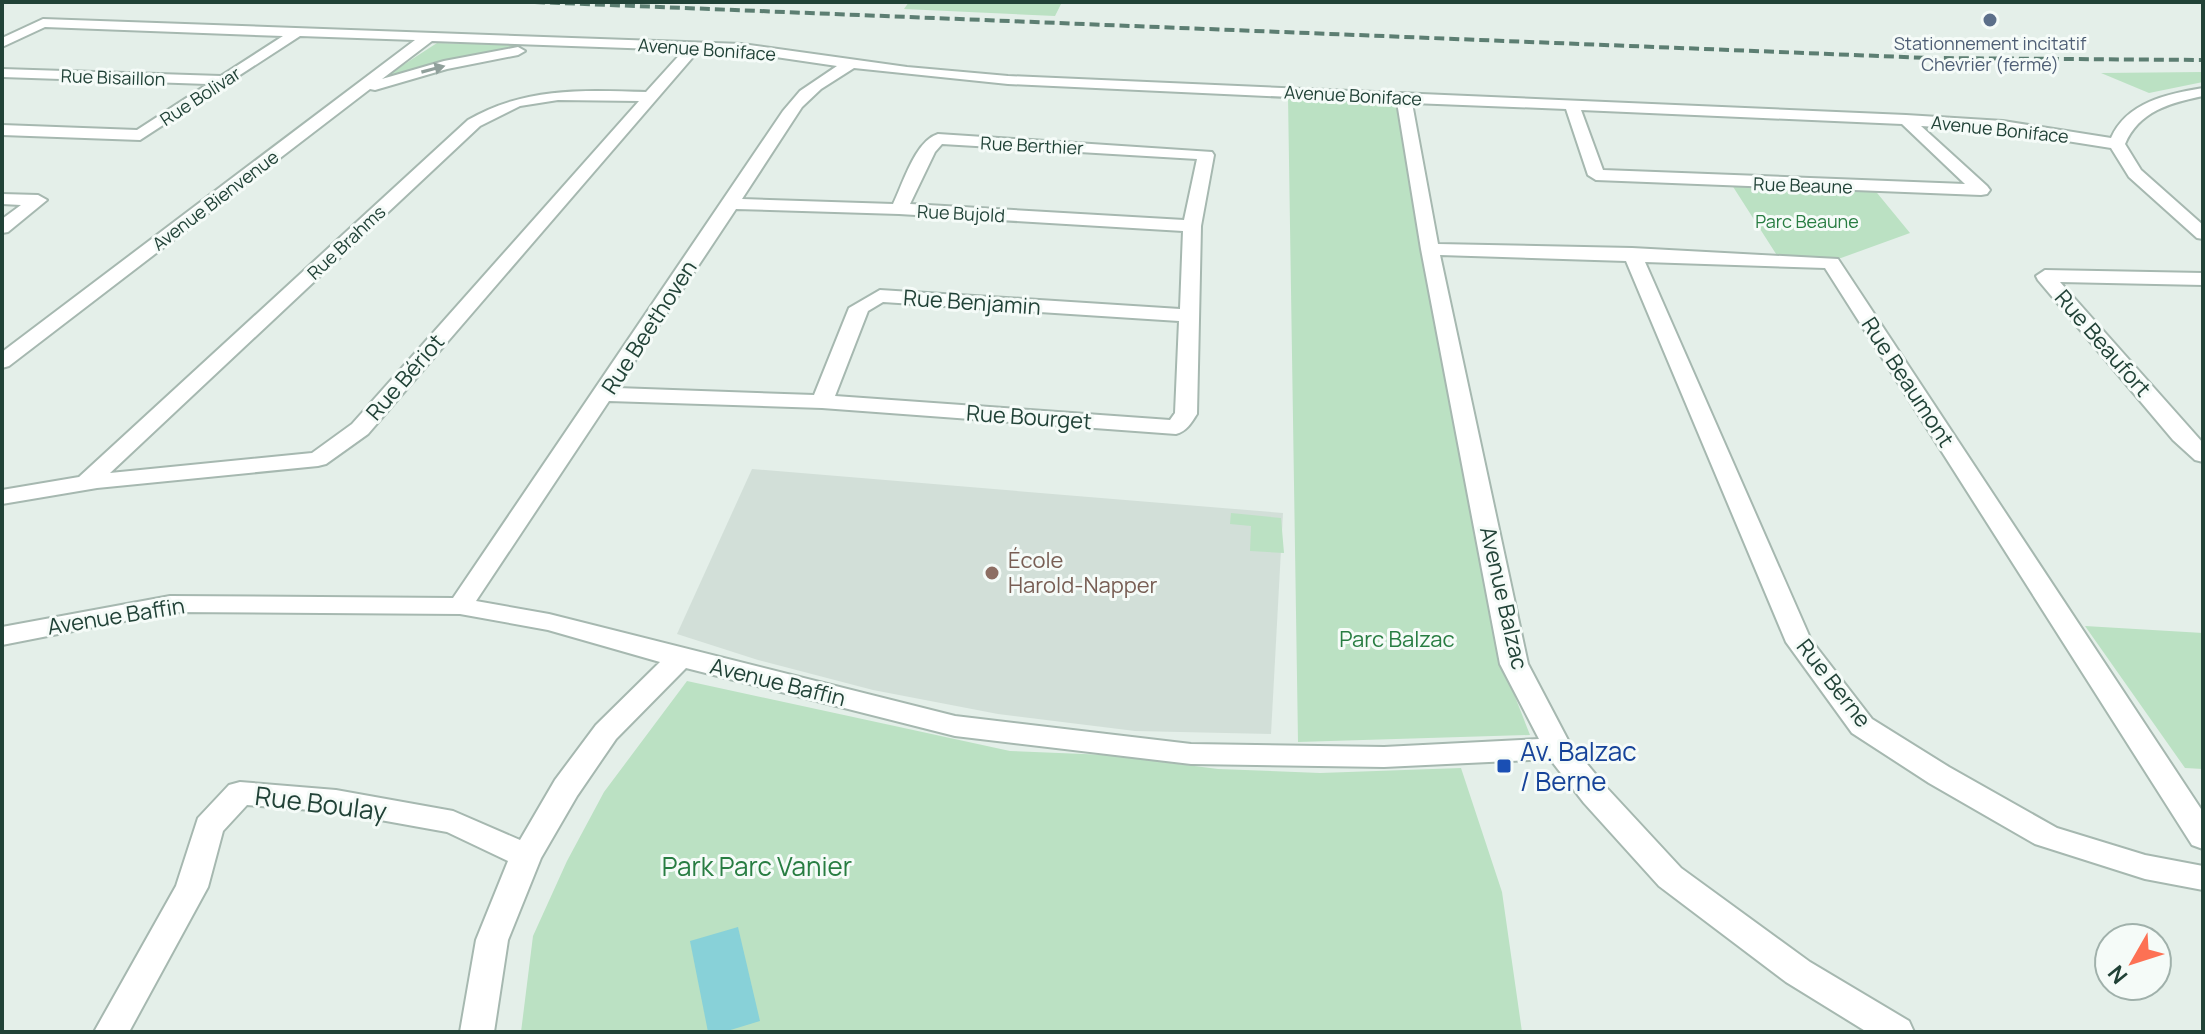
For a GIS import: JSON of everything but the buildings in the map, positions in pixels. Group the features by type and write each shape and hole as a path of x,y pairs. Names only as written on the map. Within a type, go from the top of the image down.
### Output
{"street":[{"name":"Avenue Boniface","path":"2,43 43,23 742,48 907,71 1008,80 1906,120 2003,126 2117,144"},
{"name":"Rue Bolivar","path":"2,130 140,135 295,34"},
{"name":"Avenue Bienvenue","path":"2,362 427,38"},
{"name":"Avenue Boniface","path":"358,91 480,58 589,43"},
{"name":"Rue Bériot","path":"2,497 87,482 318,459 360,429 647,97 695,46"},
{"name":"Rue Beethoven","path":"460,606 606,394 773,141 785,113 812,88 852,63"},
{"name":"Rue Bisaillon","path":"2,73 224,80"},
{"path":"2203,92 2166,98 2144,109 2121,130 2117,144 2135,173 2203,234"},
{"name":"Rue Brahms","path":"87,482 474,123 497,107 545,95 647,97"},
{"name":"Avenue Balzac","path":"1404,98 1430,249 1514,664 1558,748 1595,795 1670,877 1798,972 1897,1032"},
{"name":"Rue Beaune","path":"1572,106 1596,175 1981,190 1906,120"},
{"name":"Rue Berthier","path":"899,209 928,150 938,139 1206,155"},
{"name":"Rue Bourget","path":"606,394 822,402 1176,427 1186,414 1192,226 1206,155"},
{"path":"2,199 38,200 2,228"},
{"name":"Rue Bujold","path":"729,204 899,209 1192,226"},
{"name":"Rue Beaumont","path":"1430,249 1831,263 2203,837"},
{"name":"Rue Berne","path":"1632,254 1799,642 1862,726 1939,775 2046,836 2145,867 2203,878"},
{"name":"Rue Beaufort","path":"2203,279 2045,276 2181,435 2203,455"},
{"name":"Rue Benjamin","path":"822,402 859,308 880,296 1189,316"},
{"name":"Avenue Baffin","path":"2,636 170,604 460,606 549,622 955,726 1191,754 1384,757 1558,748"},
{"path":"477,1032 492,940 526,856 566,788 606,732 680,658"},
{"name":"Rue Boulay","path":"111,1032 192,887 209,826 240,793 336,801 453,822 526,856"}],"shaded area":[{"name":"École Harold-Napper","path":"752,469 1283,513 1271,734 1135,731 998,714 873,690 758,660 677,634"}],"green space":[{"path":"909,2 1062,2 1055,16 904,9"},
{"path":"437,43 525,45 449,60 383,78"},
{"path":"2203,72 2203,82 2149,93 2101,73"},
{"name":"Parc Balzac","path":"1288,96 1396,100 1505,671 1530,735 1298,742"},
{"name":"Parc Beaune","path":"1730,182 1873,188 1910,233 1841,258 1778,257"},
{"path":"1231,513 1281,518 1284,553 1250,551 1251,526 1230,524"},
{"path":"2085,626 2203,633 2203,769 2185,768"},
{"name":"Park Parc Vanier","path":"687,681 1010,751 1108,755 1218,769 1320,773 1461,768 1502,892 1522,1032 521,1032 533,936 567,861 604,792"}],"water":[{"path":"738,927 760,1021 724,1032 708,1032 690,941"}],"railway":[{"path":"535,2 1929,58 2203,60"}],"place":[{"name":"Stationnement incitatif Chevrier (fermé)","path":"1990,20"},
{"name":"École Harold-Napper","path":"992,573"},
{"name":"Av. Balzac / Berne","path":"1504,766"}]}
